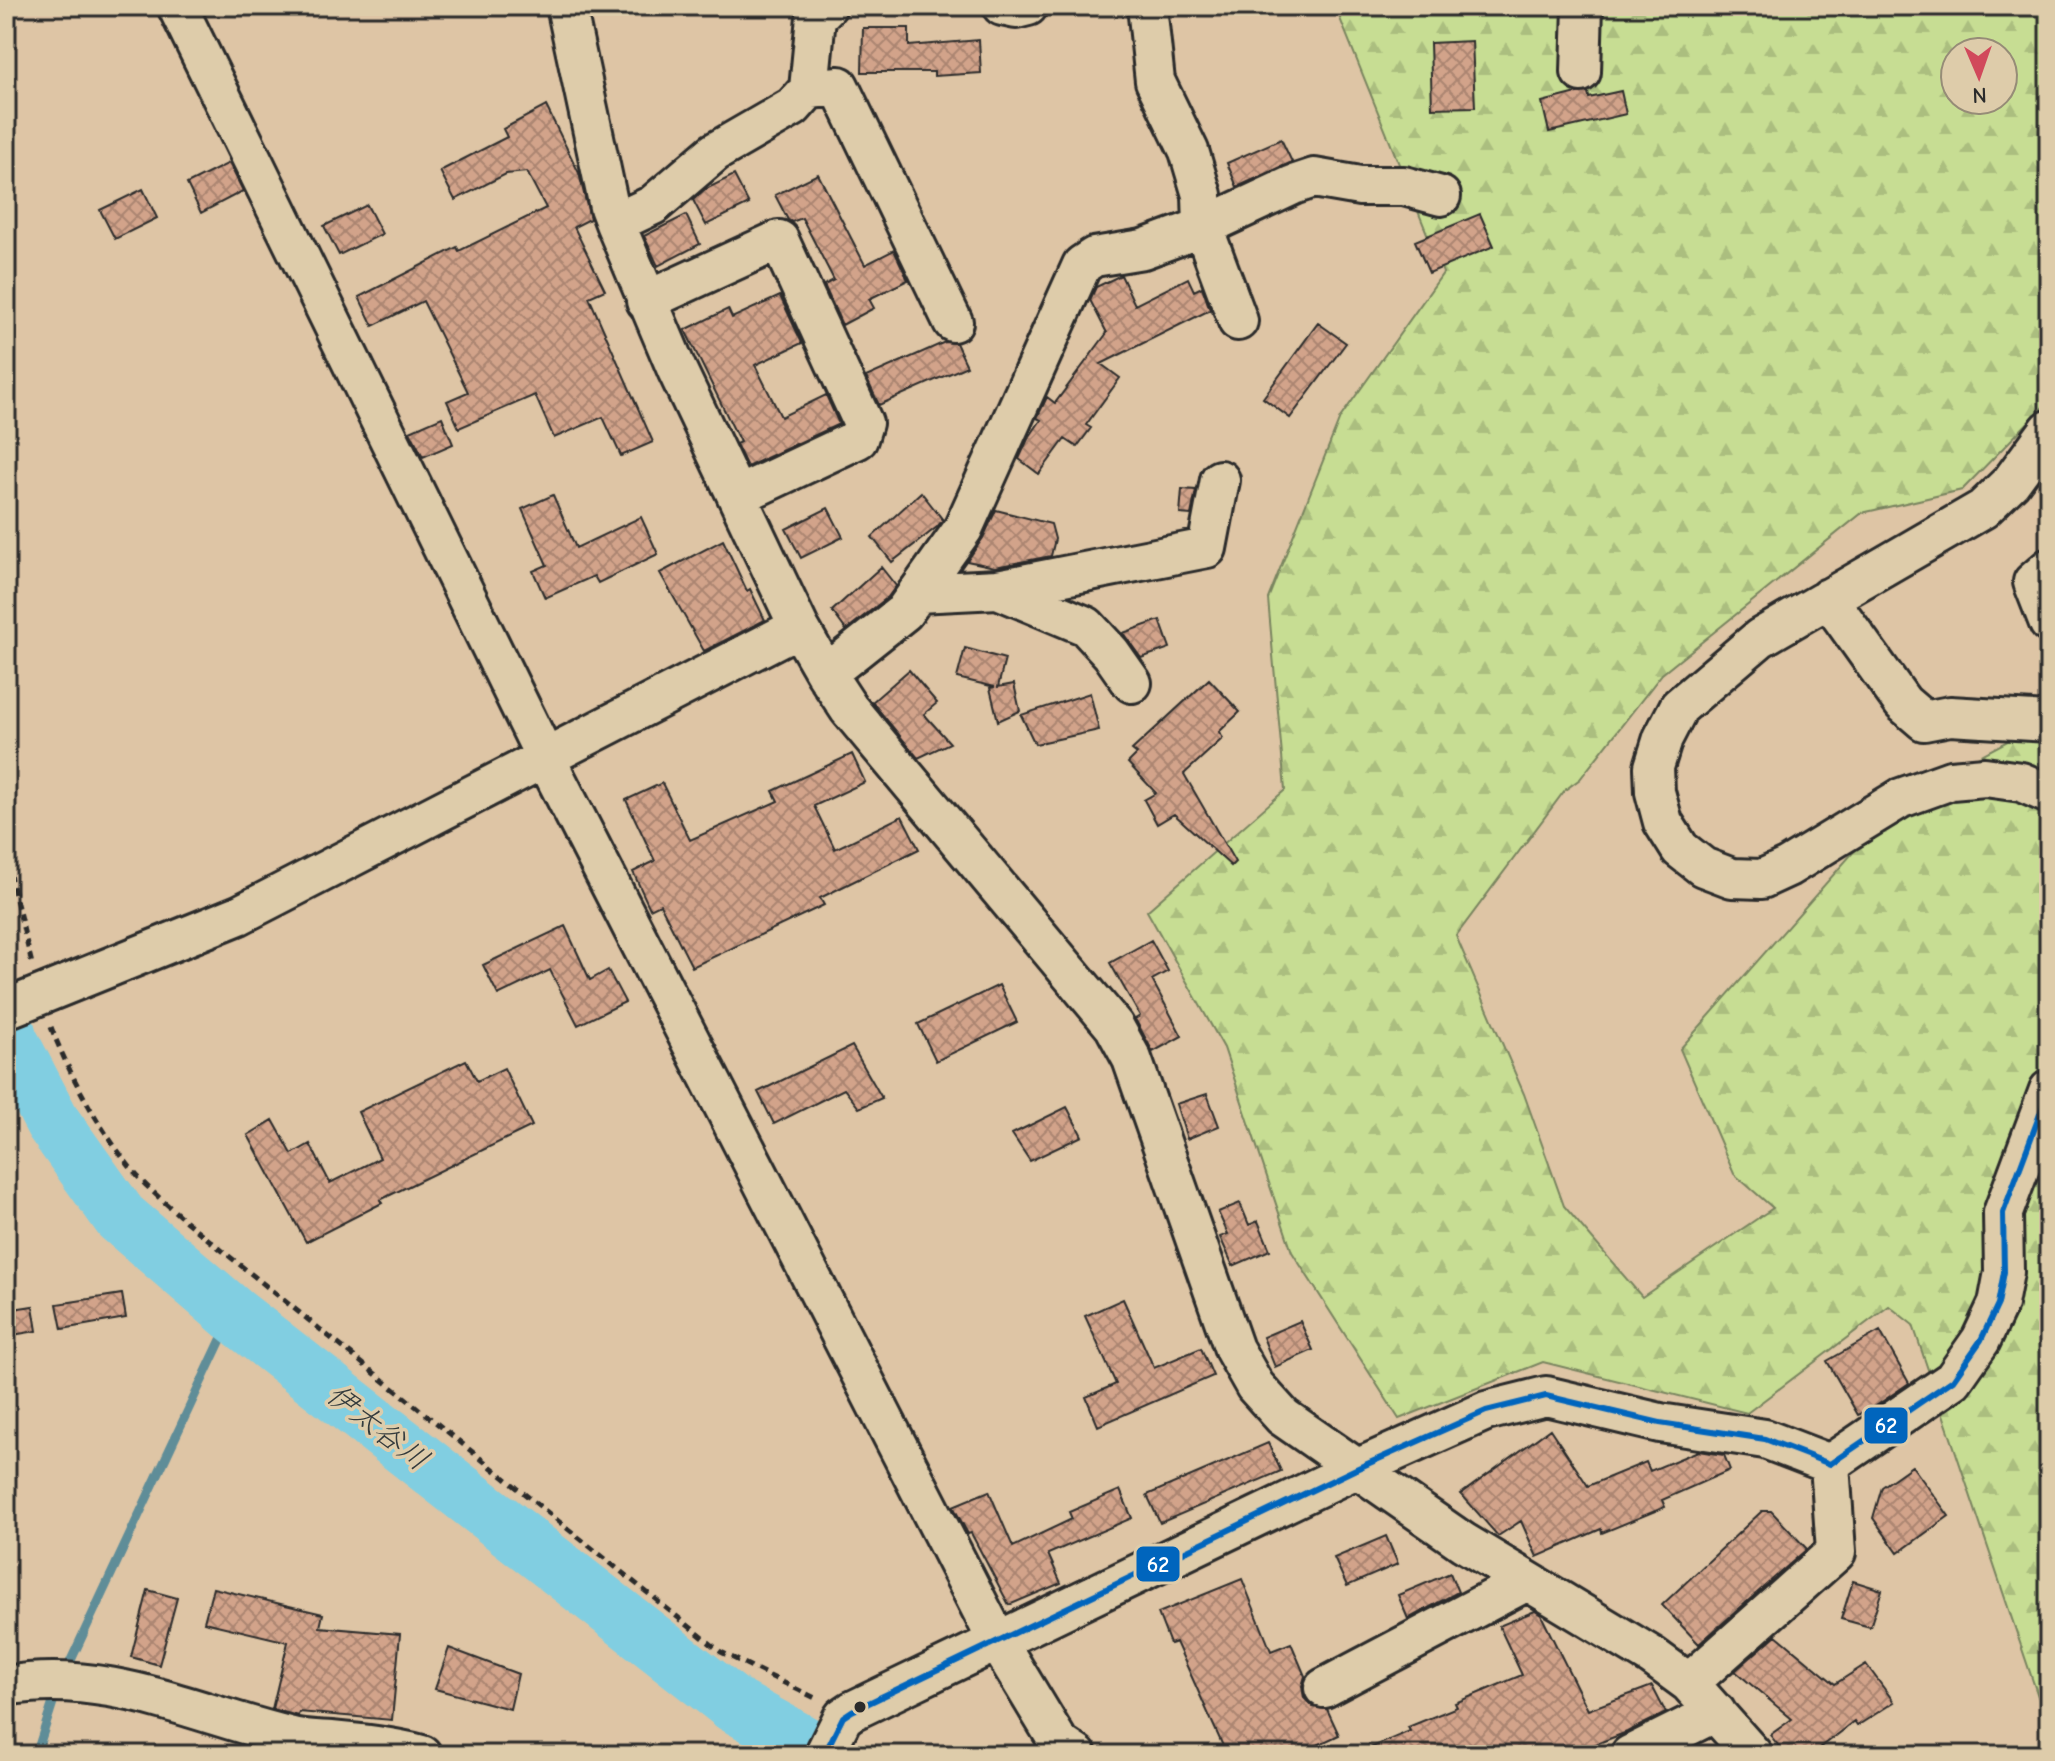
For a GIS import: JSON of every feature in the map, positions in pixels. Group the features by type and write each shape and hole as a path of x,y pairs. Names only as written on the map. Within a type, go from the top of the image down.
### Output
{"street":[{"path":"177,6 546,759 998,1642 1059,1743 1077,1755"},
{"path":"566,6 615,223 646,301 799,627 849,709 1114,1026 1132,1059 1234,1349 1255,1386 1283,1417 1356,1469 1463,1542 1652,1656 1689,1683 1753,1755"},
{"path":"1002,6 1016,9 1028,6"},
{"path":"1147,6 1155,81 1189,151 1202,195 1203,227 1238,321"},
{"path":"1581,72 1583,6"},
{"path":"615,223 653,205 715,152 793,107 809,89 820,10"},
{"path":"809,89 839,86 953,322"},
{"path":"826,674 904,612 963,529 1082,265 1094,257 1143,249 1203,227 1314,178 1360,186 1404,186 1441,196"},
{"path":"646,301 779,240 863,423 858,439 737,496"},
{"path":"2047,438 2011,482 1983,509 1760,638 1679,707 1663,738 1654,767 1655,792 1663,822 1680,849 1703,867 1732,878 1762,879 1788,867 1901,798 1951,780 1985,777 2021,782 2049,794"},
{"path":"917,593 998,589 1207,548 1220,480"},
{"path":"2049,568 2033,582 2049,623"},
{"path":"998,589 1086,626 1111,653 1132,683"},
{"path":"1828,598 1903,703 1924,721 1950,716 2049,722"},
{"path":"27,1001 239,915 799,627"},
{"path":"1830,1464 1953,1380 1981,1340 1998,1304 2004,1272 2003,1213 2049,1090"},
{"path":"824,1755 848,1714 1356,1469 1486,1411 1546,1396 1660,1423 1765,1439 1830,1464"},
{"path":"1689,1683 1836,1552 1830,1464"},
{"path":"1324,1688 1527,1581"},
{"path":"6,1686 65,1680 134,1692 291,1737 307,1747 422,1755"},
{"path":"1630,1755 1716,1712"}],"path":[{"path":"6,859 27,1001 131,1169 183,1219 721,1652 848,1714"}],"green space":[{"path":"1335,6 2049,6 2049,401 1962,490 1862,513 1662,674 1580,779 1565,790 1456,936 1524,1094 1564,1206 1642,1297 1773,1208 1734,1174 1680,1049 1901,798 2049,719 2049,1729 1913,1325 1889,1306 1747,1413 1543,1362 1399,1419 1292,1252 1224,1048 1147,911 1285,790 1268,599 1340,418 1443,273"}],"building":[{"path":"863,28 909,28 909,46 979,40 981,73 934,76 934,72 862,72"},
{"path":"1472,41 1475,107 1432,108 1430,43"},
{"path":"1621,91 1626,114 1549,132 1542,102 1577,93 1588,92 1589,98"},
{"path":"546,106 579,173 590,219 574,227 605,290 589,297 653,442 621,456 603,417 554,438 535,395 459,428 447,401 468,392 423,301 373,326 359,297 457,247 459,251 546,208 527,172 506,174 455,200 440,171 507,137 503,129"},
{"path":"1281,139 1292,162 1237,187 1227,163"},
{"path":"229,163 243,191 201,213 187,184"},
{"path":"818,174 865,265 894,250 908,280 869,299 874,308 842,325 824,285 834,280 802,218 792,222 788,220 775,195"},
{"path":"734,175 749,204 706,225 693,200 704,190"},
{"path":"143,189 157,218 115,239 100,210"},
{"path":"367,205 382,234 339,255 324,226"},
{"path":"1480,214 1494,246 1429,273 1415,241"},
{"path":"686,215 700,244 658,266 644,236"},
{"path":"1121,275 1135,305 1188,278 1194,291 1202,287 1210,310 1101,364 1120,378 1086,425 1091,428 1077,447 1065,439 1039,474 1019,459 1041,420 1037,418 1047,397 1055,403 1107,333 1090,300 1096,287"},
{"path":"780,296 802,343 755,365 781,417 826,395 839,424 747,467 736,444 740,442 685,330 728,309 732,318"},
{"path":"1318,323 1346,343 1290,418 1263,398"},
{"path":"945,342 956,343 967,366 879,405 866,377"},
{"path":"442,417 453,444 423,457 410,431"},
{"path":"1182,489 1196,490 1191,515 1180,514"},
{"path":"921,492 943,520 892,562 872,537"},
{"path":"553,495 576,548 641,517 658,554 598,583 594,576 545,598 533,571 547,565 522,509"},
{"path":"828,508 843,537 801,558 786,529"},
{"path":"996,510 1051,524 1055,539 1051,556 995,567 967,561 983,538"},
{"path":"723,540 747,591 750,589 765,620 704,651 660,573"},
{"path":"881,567 896,586 888,597 846,630 832,611"},
{"path":"1160,620 1170,648 1141,658 1123,633"},
{"path":"965,648 1005,659 998,687 1014,684 1020,711 998,721 990,688 995,687 957,678"},
{"path":"909,670 937,703 924,714 950,743 918,758 872,702"},
{"path":"1209,679 1240,712 1219,732 1223,738 1184,774 1235,862 1231,866 1174,814 1157,824 1144,800 1156,793 1128,763 1137,754 1132,750"},
{"path":"1090,693 1099,730 1035,744 1021,715"},
{"path":"852,754 865,782 814,806 835,849 902,816 919,849 820,898 824,905 692,967 660,904 650,909 633,872 655,861 626,800 662,783 690,840 778,801 773,791"},
{"path":"565,926 590,980 608,970 625,1002 578,1025 550,970 498,995 483,965"},
{"path":"1151,940 1168,971 1152,980 1182,1036 1153,1052 1135,1019 1140,1016 1110,963"},
{"path":"999,985 1017,1022 936,1061 918,1024"},
{"path":"852,1046 882,1098 859,1108 844,1089 774,1124 758,1092"},
{"path":"466,1060 477,1081 504,1068 532,1126 380,1200 382,1203 306,1242 248,1135 273,1120 292,1154 310,1144 330,1183 380,1158 358,1112"},
{"path":"1207,1094 1219,1126 1187,1139 1176,1104"},
{"path":"1067,1107 1082,1136 1030,1161 1012,1134"},
{"path":"1240,1203 1249,1225 1258,1221 1270,1250 1233,1266 1220,1237 1228,1234 1218,1212"},
{"path":"122,1294 126,1318 62,1329 57,1304"},
{"path":"1123,1299 1154,1368 1201,1348 1213,1376 1098,1426 1086,1397 1116,1384 1085,1316"},
{"path":"33,1306 37,1331 6,1336 6,1310"},
{"path":"1300,1321 1313,1350 1275,1367 1263,1337"},
{"path":"1880,1331 1909,1383 1858,1415 1827,1361"},
{"path":"1550,1429 1588,1486 1646,1462 1650,1471 1698,1451 1724,1455 1730,1470 1662,1500 1665,1507 1602,1533 1601,1529 1537,1557 1521,1521 1498,1536 1461,1494"},
{"path":"1268,1443 1281,1471 1160,1523 1147,1495"},
{"path":"1912,1466 1949,1516 1898,1553 1873,1518 1882,1487"},
{"path":"1120,1490 1132,1518 1048,1554 1061,1583 1009,1605 953,1506 989,1491 1013,1547 1072,1519 1069,1512"},
{"path":"1762,1511 1771,1511 1807,1549 1699,1644 1662,1605"},
{"path":"1386,1536 1398,1564 1347,1586 1334,1558"},
{"path":"1450,1573 1458,1592 1408,1619 1398,1595"},
{"path":"1242,1579 1271,1651 1291,1643 1305,1676 1302,1686 1304,1698 1313,1707 1327,1709 1339,1735 1296,1755 1227,1755 1176,1642 1170,1644 1158,1613"},
{"path":"1853,1581 1882,1590 1870,1627 1841,1619"},
{"path":"213,1588 323,1614 320,1627 400,1634 392,1720 299,1712 298,1716 272,1709 288,1642 204,1622"},
{"path":"148,1590 177,1598 159,1665 131,1657"},
{"path":"1535,1611 1541,1615 1588,1710 1652,1686 1666,1713 1568,1755 1354,1755 1410,1731 1408,1727 1457,1707 1455,1703 1522,1675 1499,1626"},
{"path":"1776,1635 1835,1684 1866,1664 1894,1702 1857,1726 1854,1722 1811,1755 1786,1755 1770,1735 1792,1719 1735,1671"},
{"path":"449,1648 518,1674 510,1709 435,1689"}],"waterway":[{"name":"伊太谷川","path":"6,1026 10,1040 53,1123 120,1217 233,1314 734,1705 825,1755"},
{"path":"65,1673 233,1314"},
{"path":"36,1755 57,1690"}],"transit line":[{"name":"62","path":"824,1755 843,1717 852,1711 1356,1469 1486,1411 1546,1396 1660,1423 1765,1439 1830,1464 1953,1380 1981,1340 1998,1304 2004,1272 2003,1213 2049,1090"}]}
